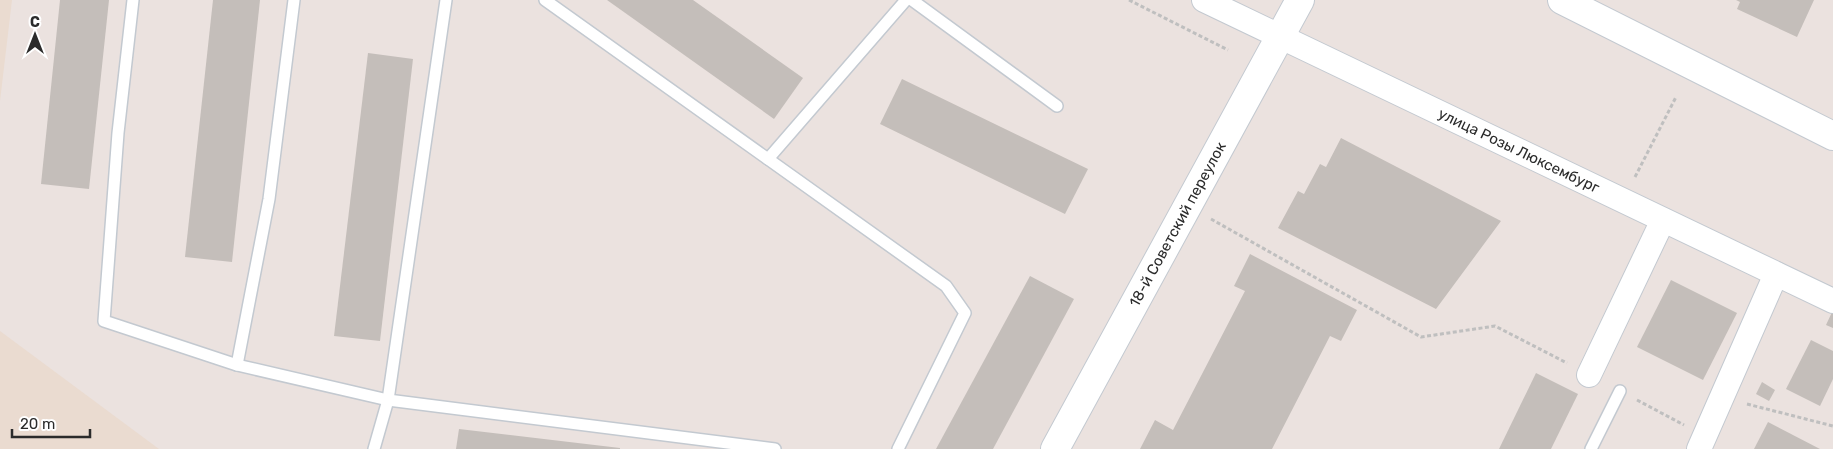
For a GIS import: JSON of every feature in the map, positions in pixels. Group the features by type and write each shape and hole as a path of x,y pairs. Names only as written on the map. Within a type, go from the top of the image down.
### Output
{"street":[{"name":"улица Розы Люксембург","path":"1204,0 1833,301"},
{"name":"18-й Советский переулок","path":"1055,449 1300,0"},
{"path":"1562,0 1833,136"},
{"path":"1590,375 1663,220"},
{"path":"1702,442 1776,274"}],"lane":[{"path":"133,0 118,133 104,321 237,365 388,400 775,449"},
{"path":"237,365 269,199 294,0"},
{"path":"374,449 388,400 446,0"},
{"path":"545,0 946,286 965,313 898,449"},
{"path":"768,159 906,0"},
{"path":"912,0 1058,106"},
{"path":"1591,449 1620,391"}],"path":[{"path":"1129,0 1228,50"},
{"path":"1635,177 1676,97"},
{"path":"1187,206 1422,337 1495,326 1590,375"},
{"path":"1620,391 1702,442"},
{"path":"1744,403 1833,426"}],"shaded area":[{"path":"0,0 12,0 0,101"},
{"path":"0,331 159,449 0,449"}],"building":[{"path":"60,0 109,0 89,189 41,184"},
{"path":"213,0 260,0 232,262 185,257"},
{"path":"607,0 693,0 803,78 774,119"},
{"path":"1736,0 1814,0 1797,37 1737,9 1740,2"},
{"path":"368,53 413,59 380,341 334,336"},
{"path":"902,79 1088,169 1065,214 880,124"},
{"path":"1341,138 1501,221 1436,309 1278,228 1298,191 1304,194 1320,164 1326,167"},
{"path":"1250,254 1357,310 1341,341 1330,336 1272,449 1140,449 1155,420 1173,430 1245,291 1234,286"},
{"path":"1030,276 1074,299 993,449 936,449"},
{"path":"1671,280 1737,313 1703,380 1637,347"},
{"path":"1833,310 1833,328 1826,325"},
{"path":"1811,340 1833,351 1833,379 1820,406 1786,389"},
{"path":"1536,373 1578,394 1551,449 1499,449"},
{"path":"1762,382 1775,390 1769,401 1756,394"},
{"path":"1768,422 1820,449 1754,449"},
{"path":"459,429 620,448 620,449 456,449"}]}
